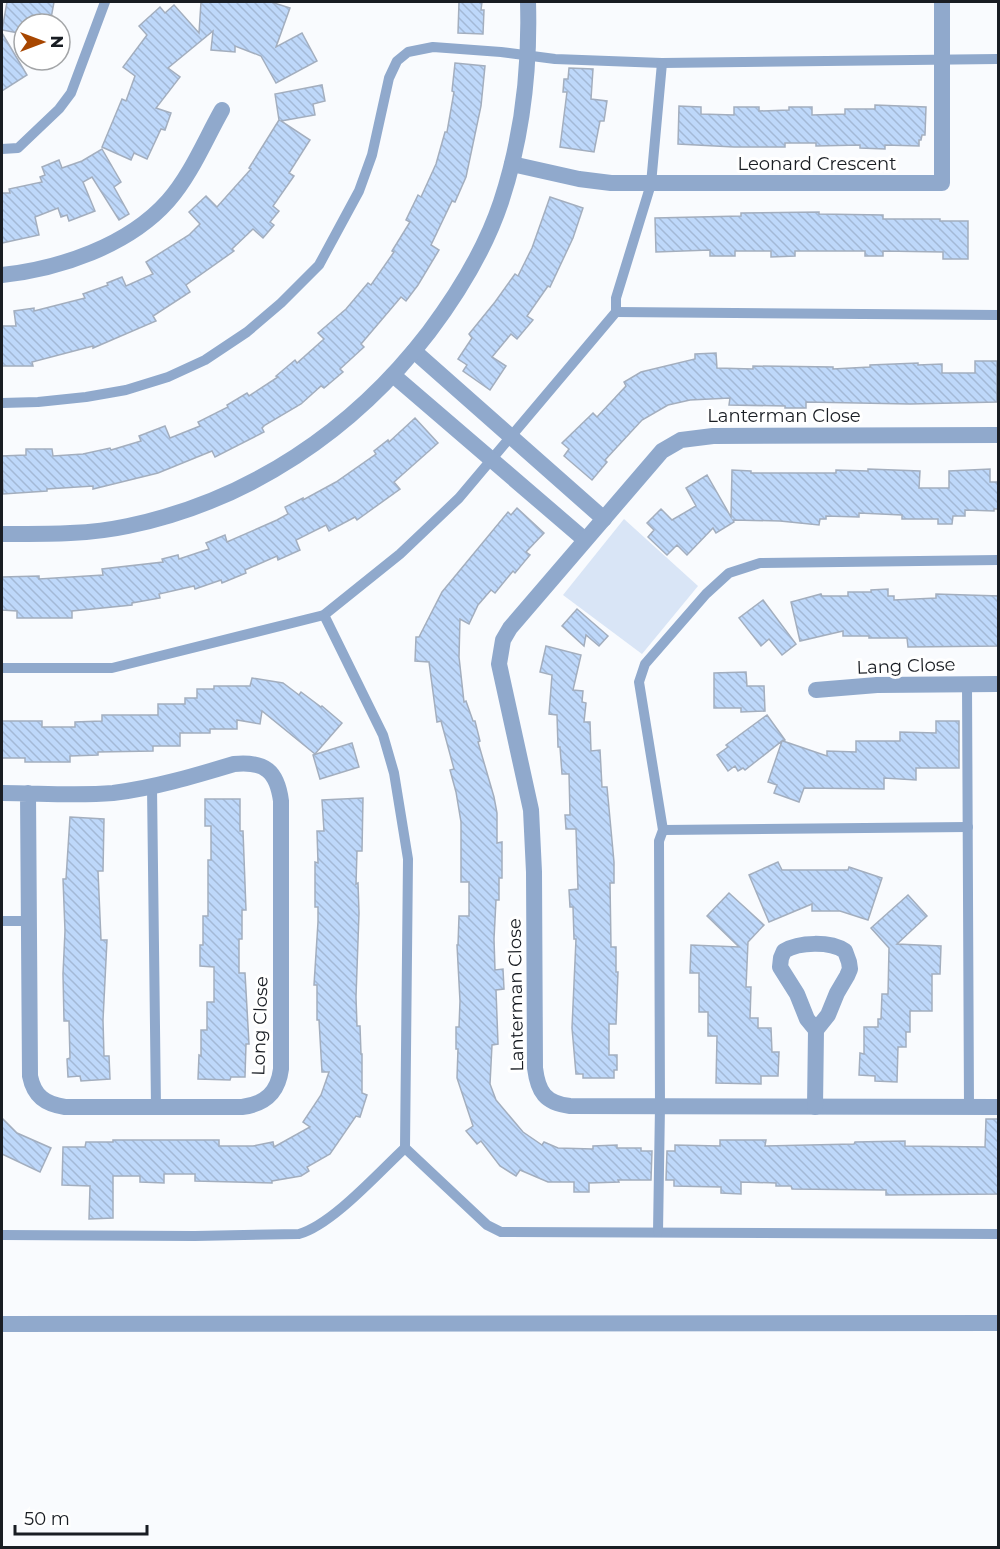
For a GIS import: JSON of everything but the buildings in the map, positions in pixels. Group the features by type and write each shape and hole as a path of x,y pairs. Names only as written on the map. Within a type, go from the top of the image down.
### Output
{"street":[{"path":"2,534 73,533 126,527 174,515 224,496 266,476 311,448 371,398 414,351 452,301 479,255 501,203 519,133 528,56 528,2"},
{"name":"Leonard Crescent","path":"512,164 594,181 651,184 942,183 942,2"},
{"path":"2,275 39,270 78,258 119,239 143,223 167,203 180,186 222,110"},
{"path":"414,351 604,519"},
{"path":"393,375 585,540"},
{"name":"Lanterman Close","path":"999,435 713,435 689,438 672,444 662,451 510,628 503,640 500,652 500,664 527,786 534,845 535,1068 540,1089 552,1102 570,1106 999,1107"},
{"name":"Lang Close","path":"816,690 877,685 999,684"},
{"name":"Long Close","path":"2,793 28,793 109,793 152,787 234,764 248,763 262,766 271,772 276,780 281,801 281,1069 277,1087 271,1095 253,1106 156,1107 65,1107 46,1102 37,1096 30,1076 28,793"},
{"path":"815,1107 816,1030 828,1015 850,969 845,951 835,946 796,945 784,951 780,967 797,994 807,1019 816,1030"},
{"path":"2,1324 999,1323"}],"lane":[{"path":"2,149 18,148 59,109 71,93 105,2"},
{"path":"2,403 77,398 126,390 206,360 247,332 319,265 359,191 372,155 389,78 397,61 408,52 433,47 555,59 662,63 999,58"},
{"path":"2,668 112,668 324,615 400,554 459,498 616,312 616,298 651,184 662,63"},
{"path":"616,312 999,315"},
{"path":"658,1232 659,841 663,830 639,682 645,664 706,594 729,573 760,563 999,560"},
{"path":"2,1235 299,1234 310,1231 326,1221 405,1148 408,858 394,773 383,735 324,615"},
{"path":"967,684 969,1107"},
{"path":"152,787 156,1107"},
{"path":"663,830 968,826"},
{"path":"2,921 29,921"},
{"path":"405,1148 487,1225 501,1232 999,1234"}],"shaded area":[{"path":"624,519 698,586 642,654 563,595"}]}
